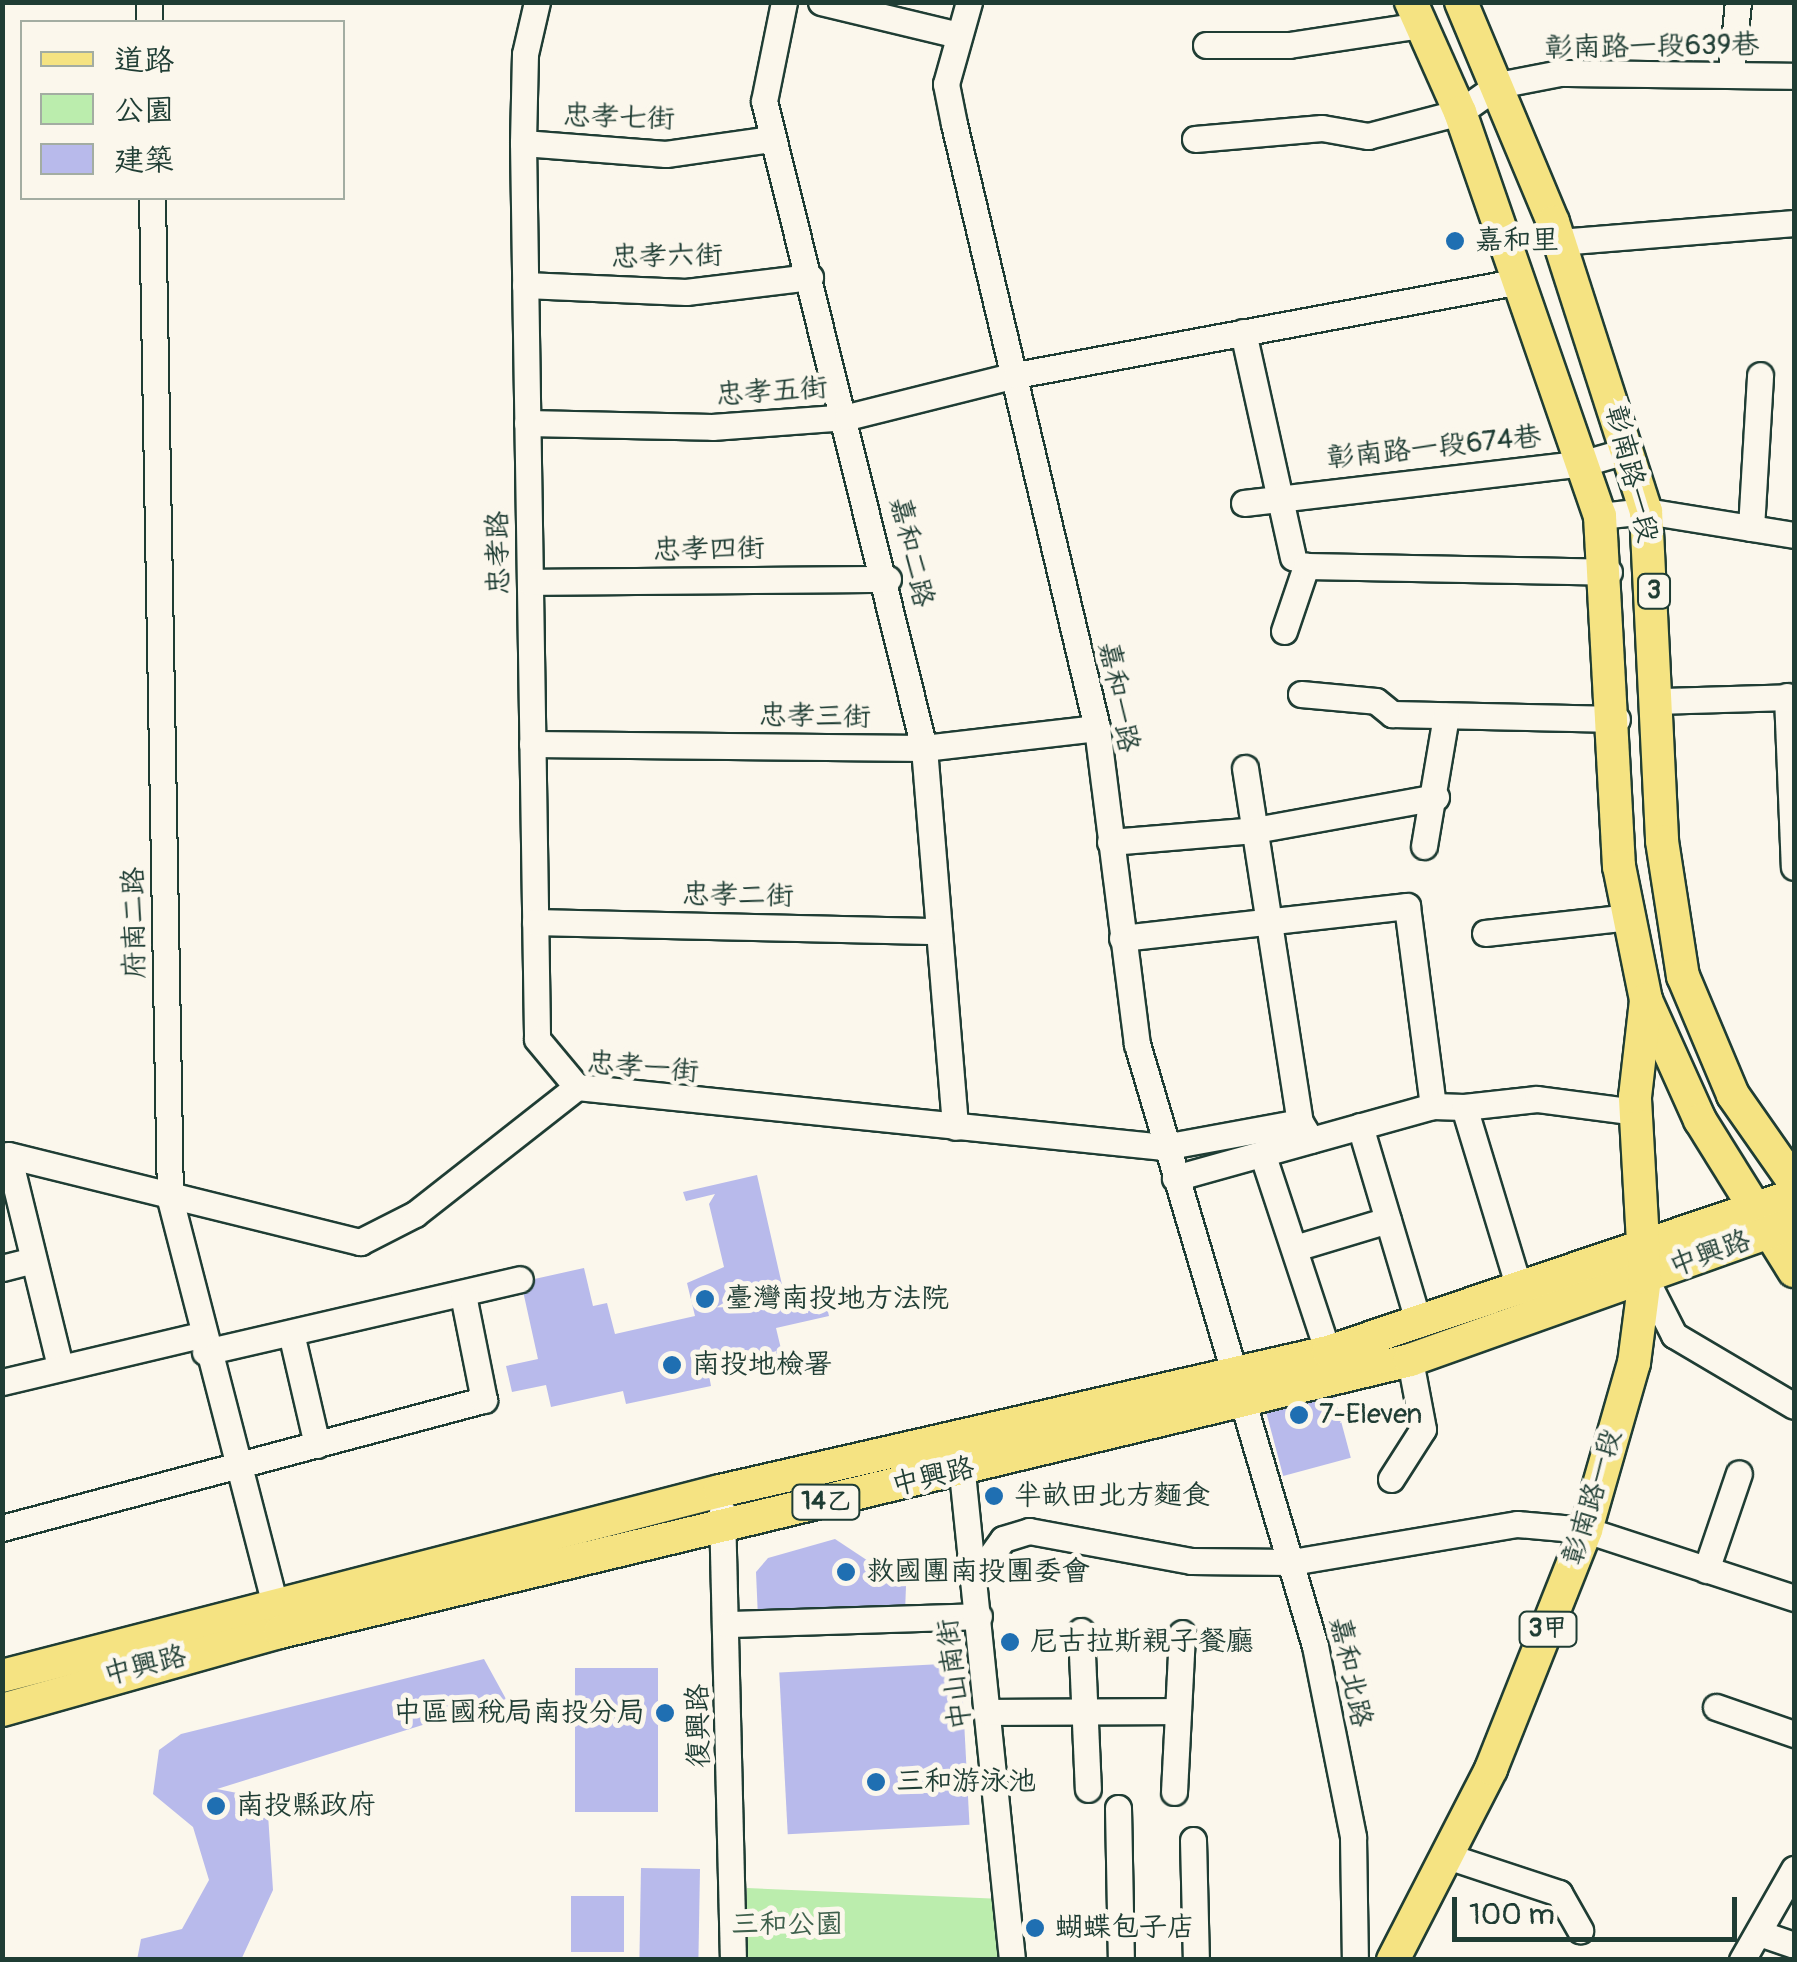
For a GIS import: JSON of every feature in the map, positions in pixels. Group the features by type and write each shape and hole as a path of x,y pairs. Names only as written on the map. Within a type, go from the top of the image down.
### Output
{"main road":[{"name":"彰南路一段","path":"1461,2 1560,242 1646,511 1659,701 1662,841 1683,976 1732,1094 1794,1182"},
{"name":"彰南路一段","path":"1416,14 1460,112 1600,516 1608,572 1617,719 1619,866 1646,1000 1685,1093 1774,1222"},
{"name":"彰南路一段","path":"1394,1960 1450,1857 1586,1530 1634,1363 1643,1265 1636,1112 1646,1000"},
{"name":"中興路","path":"280,1618 723,1526 960,1456 1244,1389 1410,1360 1643,1265 1774,1222 1794,1196"},
{"name":"3","path":"1774,1222 1794,1271"},
{"name":"中興路","path":"1244,1389 1328,1352 1520,1291 1643,1265"},
{"name":"中興路","path":"2,1676 80,1668 280,1618 720,1491 960,1456"},
{"name":"中興路","path":"2,1710 80,1668"}],"street":[{"name":"忠孝路","path":"538,2 524,54 523,143 537,1039 577,1087"},
{"name":"嘉和二路","path":"784,2 765,89 772,139 888,578 924,748 955,1127"},
{"path":"821,2 954,34"},
{"name":"嘉和一路","path":"969,2 954,34 946,84 1096,728 1122,938 1164,1147 1244,1389"},
{"path":"1731,72 1738,2"},
{"path":"1206,46 1289,45 1416,14"},
{"name":"彰南路一段639巷","path":"1194,138 1322,128 1368,136 1460,112 1498,86 1560,73 1731,72 1794,76"},
{"name":"忠孝七街","path":"523,143 666,154 772,139"},
{"name":"府南二路","path":"152,200 170,1199 203,1344 280,1618"},
{"path":"1560,242 1794,223"},
{"name":"忠孝六街","path":"525,285 686,292 810,278"},
{"name":"忠孝五街","path":"528,423 712,427 847,417 1016,375 1520,281"},
{"path":"1243,332 1282,494 1293,558"},
{"path":"1752,528 1760,375"},
{"name":"彰南路一段674巷","path":"1244,504 1282,494 1584,464 1629,450"},
{"path":"1600,516 1646,511 1794,535"},
{"path":"1284,631 1306,566 1454,576 1608,572"},
{"name":"忠孝四街","path":"530,582 888,578"},
{"path":"1302,694 1446,716 1617,719"},
{"path":"1659,701 1791,696 1794,868"},
{"path":"1424,846 1436,797 1446,716"},
{"name":"忠孝三街","path":"532,744 924,748 1096,728"},
{"path":"1245,768 1305,1131"},
{"path":"1110,842 1254,830 1436,797"},
{"path":"1122,938 1408,906 1433,1106"},
{"path":"1485,933 1630,917"},
{"name":"忠孝二街","path":"535,922 939,931"},
{"name":"忠孝一街","path":"30,1261 8,1155 337,1242 379,1237 577,1087 1164,1147 1305,1131"},
{"path":"1175,1178 1263,1156 1305,1131 1360,1126 1433,1106 1464,1107 1537,1099 1636,1112"},
{"path":"1464,1107 1520,1291"},
{"path":"1360,1126 1420,1324"},
{"path":"1263,1156 1328,1352"},
{"path":"1295,1248 1388,1220"},
{"path":"2,1268 30,1261 60,1366"},
{"path":"1643,1265 1674,1335 1794,1406"},
{"path":"2,1382 60,1366 292,1333 520,1279"},
{"path":"2,1528 484,1400 463,1295"},
{"path":"292,1333 317,1445"},
{"path":"1391,1479 1423,1428 1410,1360"},
{"name":"嘉和北路","path":"1244,1389 1292,1562 1353,1838 1354,1960"},
{"name":"中山南街","path":"960,1456 1012,1960"},
{"path":"1706,1570 1739,1473"},
{"name":"復興路","path":"720,1491 727,1624 733,1960"},
{"path":"974,1578 1003,1540 1029,1530 1191,1561 1292,1562 1517,1524 1586,1530 1794,1598"},
{"path":"727,1624 979,1616"},
{"path":"1081,1631 1088,1789"},
{"path":"1174,1792 1182,1634"},
{"path":"1716,1707 1794,1734"},
{"path":"989,1712 1178,1711"},
{"path":"1118,1808 1121,1960"},
{"path":"1193,1840 1196,1960"},
{"path":"1450,1857 1559,1893 1580,1930"},
{"path":"1742,1960 1794,1869"},
{"path":"1759,1933 1794,1946"}],"green space":[{"name":"三和公園","path":"747,1888 1003,1899 1006,1959 747,1959"}],"building":[{"path":"757,1175 785,1298 823,1290 829,1316 776,1328 782,1353 708,1370 711,1386 626,1404 623,1391 551,1407 546,1385 512,1392 506,1366 538,1359 521,1282 584,1268 593,1306 607,1303 615,1334 695,1316 687,1283 724,1267 709,1204 715,1194 686,1201 683,1192"},
{"path":"1334,1395 1351,1458 1283,1476 1266,1413"},
{"path":"835,1539 906,1586 905,1612 758,1618 756,1572 768,1558"},
{"name":"南投縣政府","path":"484,1659 506,1699 217,1789 267,1799 273,1890 241,1960 137,1960 141,1939 182,1929 209,1880 193,1827 153,1794 159,1750 181,1734"},
{"name":"三和游泳池","path":"961,1663 969,1825 788,1834 779,1673"},
{"path":"575,1668 658,1668 658,1812 575,1812"},
{"path":"641,1868 700,1869 698,1960 639,1960"},
{"path":"571,1896 624,1896 624,1952 571,1952"}],"place":[{"name":"嘉和里","path":"1455,241"},
{"name":"臺灣南投地方法院","path":"705,1299"},
{"name":"南投地檢署","path":"672,1365"},
{"name":"7-Eleven","path":"1299,1415"},
{"name":"半畝田北方麵食","path":"994,1496"},
{"name":"救國團南投團委會","path":"846,1572"},
{"name":"尼古拉斯親子餐廳","path":"1010,1642"},
{"name":"中區國稅局南投分局","path":"665,1713"},
{"name":"三和游泳池","path":"876,1782"},
{"name":"南投縣政府","path":"216,1806"},
{"name":"蝴蝶包子店","path":"1035,1928"}]}
